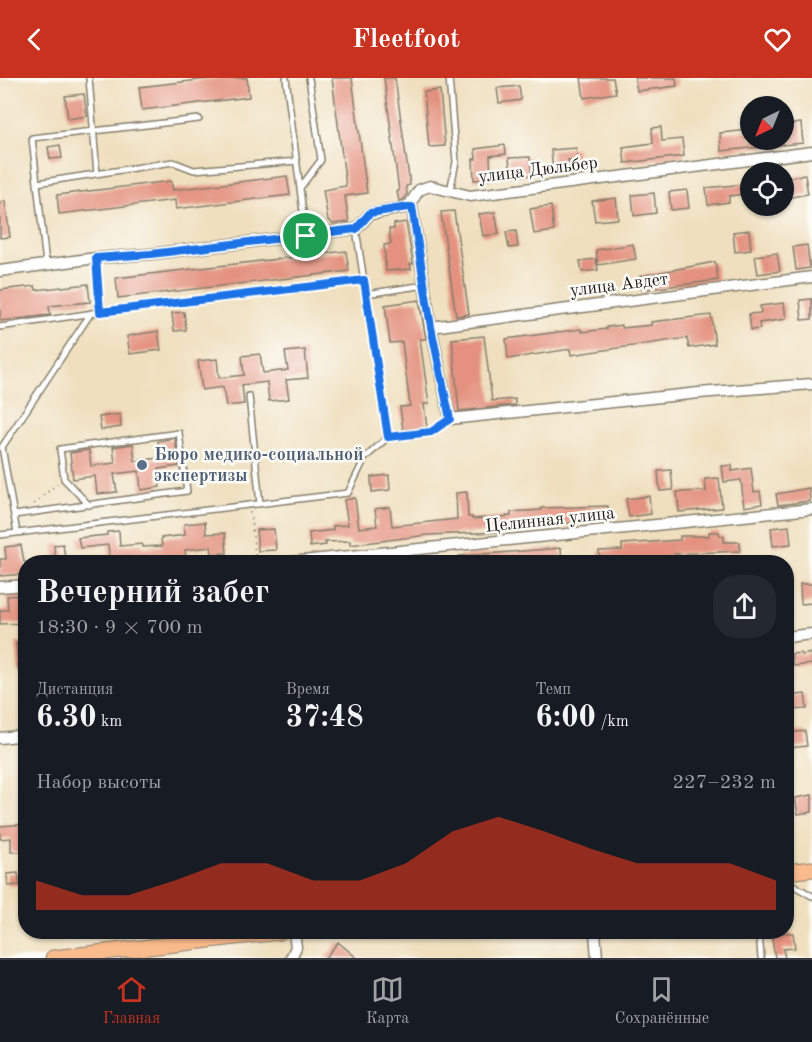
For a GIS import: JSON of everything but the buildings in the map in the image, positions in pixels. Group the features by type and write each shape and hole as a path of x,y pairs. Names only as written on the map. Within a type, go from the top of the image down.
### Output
{"main road":[{"path":"794,871 812,869"},
{"path":"53,958 200,939"}],"street":[{"name":"улица Дюльбер","path":"408,207 418,190 430,186 470,196 812,152"},
{"path":"0,271 356,229 370,213 412,207 431,327 450,419 699,393 812,384"},
{"name":"улица Авдет","path":"431,327 812,277"},
{"name":"Целинная улица","path":"361,555 812,509"},
{"path":"0,587 18,586"},
{"path":"794,636 812,634"},
{"path":"0,738 18,736"},
{"path":"291,958 296,947 295,939"},
{"path":"595,939 597,958"}],"lane":[{"path":"89,78 97,174"},
{"path":"286,78 306,236"},
{"path":"300,188 321,160 309,78"},
{"path":"449,78 456,162 450,191"},
{"path":"46,264 32,138 199,119"},
{"path":"37,183 173,162 194,170 297,161"},
{"path":"356,229 388,437"},
{"path":"96,258 100,312"},
{"path":"0,327 91,313 364,280"},
{"path":"366,294 425,285"},
{"path":"16,533 2,447 91,313"},
{"path":"249,396 260,504"},
{"path":"0,536 348,494 365,458 388,437 431,432 450,419"},
{"path":"14,515 89,505 187,491 179,433 60,449 64,479 89,505"},
{"path":"794,886 812,896"},
{"path":"760,939 761,958"}],"path":[{"path":"26,513 47,490 64,479"},
{"path":"249,506 255,555"}],"place":[{"name":"Бюро медико-социальной экспертизы","path":"142,465"}],"route":[{"path":"412,207 431,327 450,419 431,432 388,437 364,280 100,312 96,258 306,236 356,229 370,213 412,207"}]}
